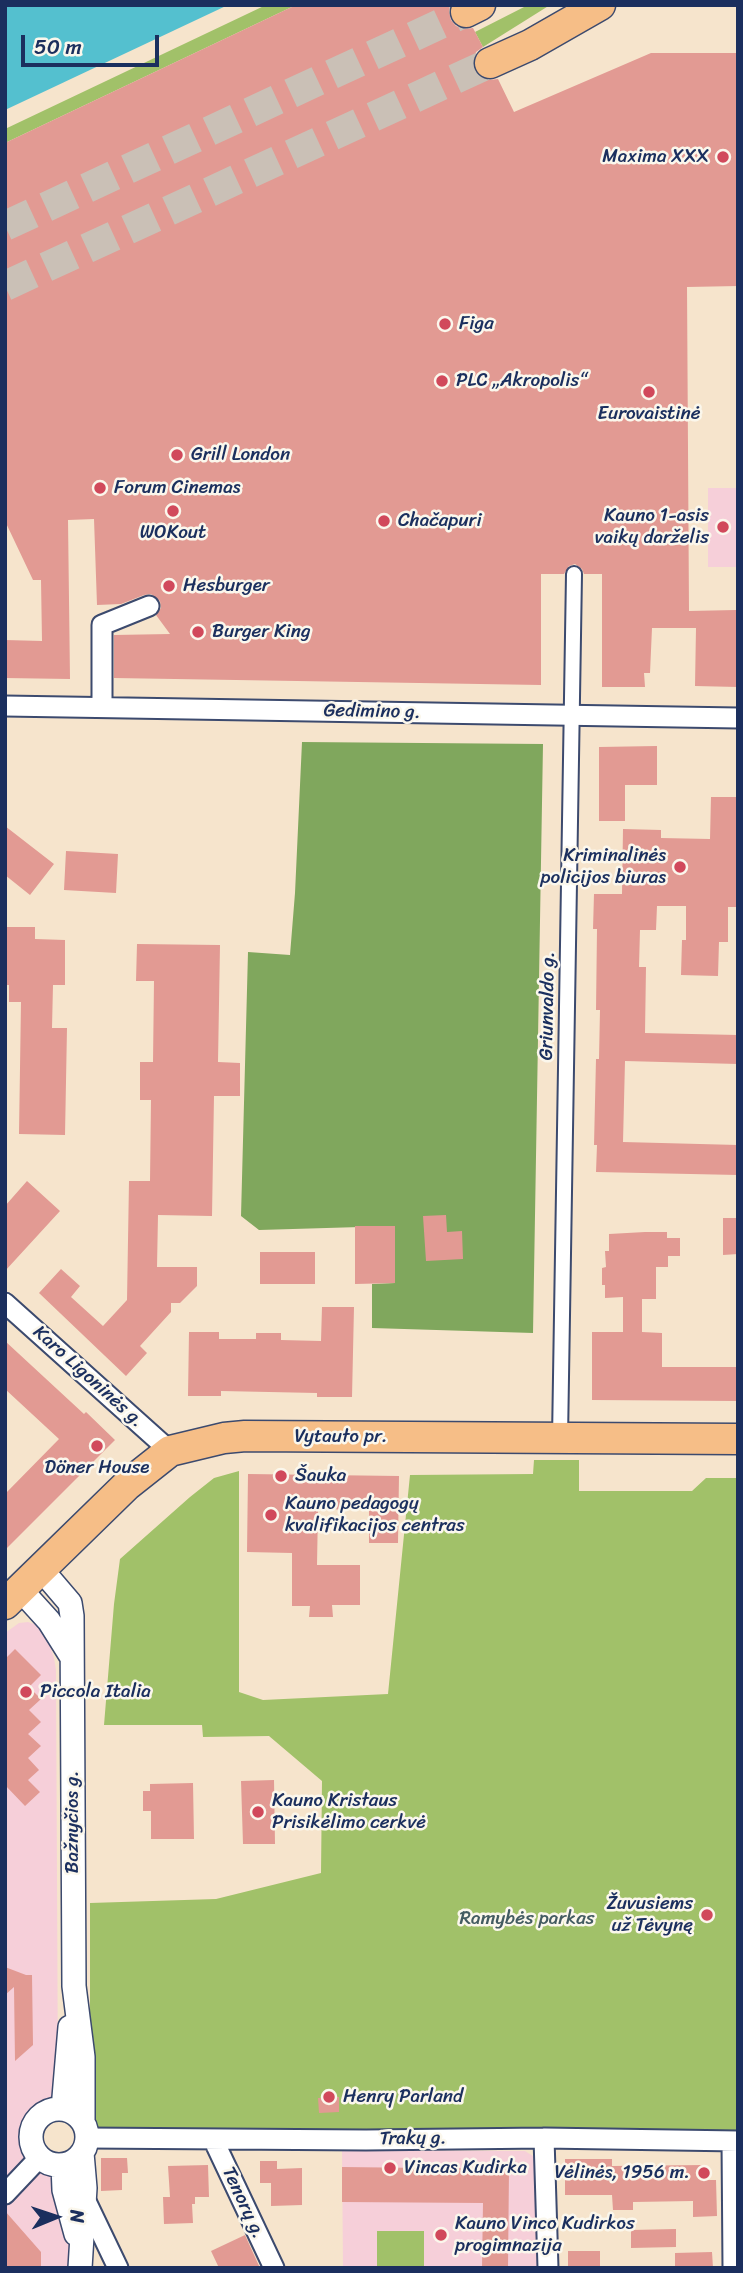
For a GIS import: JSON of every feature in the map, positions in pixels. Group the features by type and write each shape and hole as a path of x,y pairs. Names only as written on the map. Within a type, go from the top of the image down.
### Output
{"main road":[{"path":"490,63 530,45 600,5"},
{"name":"Vytauto pr.","path":"22,1587 127,1485 170,1451 224,1438 738,1439"}],"street":[{"name":"Griunvaldo g.","path":"560,1438 574,574"},
{"path":"102,707 102,625 149,606"},
{"name":"Gedimino g.","path":"5,706 738,718"},
{"name":"Karo Ligoninės g.","path":"5,1303 170,1451"},
{"name":"Bažnyčios g.","path":"22,1587 70,1603 74,1986 63,2109"},
{"name":"Bažnyčios g.","path":"74,1986 83,2057 79,2144 84,2197 80,2258"},
{"path":"63,2109 78,2115 79,2144 55,2165 40,2157 32,2144 32,2129 40,2116 47,2111 63,2109"},
{"name":"Trakų g.","path":"79,2144 213,2138 735,2141"},
{"name":"Tenorų g.","path":"213,2138 274,2268"},
{"path":"544,2138 548,2268"},
{"path":"733,2268 735,2141"},
{"name":"Bažnyčios g.","path":"79,2144 64,2190 80,2258"},
{"path":"5,2194 40,2157"},
{"name":"Bažnyčios g.","path":"84,2197 118,2268"}],"shaded area":[{"name":"Kauno 1-asis vaikų darželis","path":"708,488 738,488 738,567 708,567"},
{"path":"19,1623 37,1625 46,1634 56,1670 58,2088 53,2098 29,2114 24,2128 31,2157 55,2181 69,2236 69,2268 5,2268 5,1633"},
{"name":"Kauno Vinco Kudirkos progimnazija","path":"342,2150 525,2151 533,2156 536,2166 540,2268 343,2268"}],"green space":[{"path":"266,5 296,5 5,143 5,129"},
{"path":"528,5 550,5 483,47 475,32"},
{"path":"302,742 543,744 533,1333 372,1328 372,1284 395,1283 394,1226 259,1230 241,1216 248,952 290,955"},
{"name":"Ramybės parkas","path":"534,1460 579,1460 579,1491 692,1491 706,1478 738,1478 738,2132 112,2132 98,2128 90,2121 90,1903 216,1899 321,1873 322,1781 269,1736 203,1737 202,1725 104,1725 120,1559 214,1478 239,1471 239,1692 263,1700 388,1694 410,1475 533,1474"},
{"path":"377,2231 424,2231 424,2268 377,2268"}],"water":[{"path":"5,5 228,5 5,110"}],"building":[{"name":"PLC „Akropolis“","path":"296,5 450,5 451,20 464,29 473,28 483,47 476,52 474,71 479,77 488,80 498,79 514,112 651,53 738,53 738,286 687,287 689,611 736,610 738,687 695,686 696,628 652,628 650,673 644,673 645,687 602,687 602,574 584,574 575,564 569,566 564,574 541,574 541,685 114,678 114,635 170,634 156,615 161,608 160,601 151,594 121,604 97,605 94,519 68,520 70,679 5,678 5,640 42,641 41,580 33,580 5,521 5,143"},
{"path":"657,746 657,785 625,785 625,821 599,821 599,747"},
{"path":"711,797 738,797 738,907 728,907 728,942 719,942 718,976 681,975 682,940 686,940 686,906 657,906 656,930 640,930 639,967 646,967 645,1033 738,1035 738,1064 625,1061 623,1142 738,1145 738,1175 596,1172 596,1059 599,1059 600,1010 596,1010 597,929 593,929 594,894 622,894 623,829 661,830 661,838 710,839"},
{"path":"5,826 54,864 30,895 5,875"},
{"path":"66,851 118,854 116,893 64,890"},
{"path":"5,927 35,927 35,939 65,940 65,985 53,985 52,1028 67,1028 65,1135 19,1134 21,1002 9,1002 9,985 5,985"},
{"path":"137,944 220,945 218,1062 240,1063 240,1096 214,1096 212,1216 158,1215 157,1267 197,1267 197,1286 180,1303 171,1303 171,1312 140,1346 147,1353 126,1376 39,1293 61,1269 80,1286 71,1297 103,1326 127,1300 129,1181 150,1181 151,1100 140,1100 140,1062 153,1062 154,981 136,981"},
{"path":"27,1181 60,1211 5,1271 5,1206"},
{"path":"446,1215 447,1232 462,1231 463,1259 426,1261 423,1216"},
{"path":"723,1218 738,1218 738,1254 723,1255"},
{"path":"355,1226 395,1226 395,1283 355,1284"},
{"path":"667,1232 667,1238 680,1238 680,1256 668,1256 668,1267 656,1267 656,1299 642,1299 642,1332 662,1333 662,1367 738,1367 738,1401 592,1400 592,1332 623,1332 623,1297 605,1298 605,1285 602,1285 602,1268 606,1267 605,1251 609,1251 609,1234"},
{"path":"260,1252 315,1252 315,1284 260,1284"},
{"path":"322,1307 354,1307 352,1397 317,1397 317,1393 221,1391 221,1396 188,1396 189,1332 219,1332 219,1339 256,1339 256,1333 281,1333 281,1340 321,1341"},
{"path":"5,1341 115,1440 5,1550 5,1494 59,1439 5,1389"},
{"name":"Kauno pedagogų kvalifikacijos centras","path":"248,1474 399,1476 398,1543 369,1543 369,1510 318,1509 317,1565 360,1565 360,1605 332,1605 333,1617 309,1617 310,1606 292,1606 292,1553 247,1552"},
{"path":"15,1649 41,1675 29,1687 41,1699 29,1710 41,1722 28,1734 41,1746 28,1758 39,1770 28,1780 40,1792 25,1806 5,1785 5,1659"},
{"name":"Kauno Kristaus Prisikėlimo cerkvė","path":"274,1780 275,1844 243,1844 241,1781"},
{"path":"193,1783 194,1839 151,1839 151,1811 143,1811 143,1791 150,1791 150,1784"},
{"path":"5,1967 32,1975 33,2045 15,2061 14,1987 5,1995"},
{"path":"339,2097 339,2112 319,2113 318,2098"},
{"path":"101,2158 127,2158 128,2173 122,2173 122,2190 101,2191"},
{"path":"565,2159 612,2159 612,2166 704,2165 704,2180 716,2180 717,2216 693,2217 693,2201 633,2202 633,2210 613,2210 612,2195 565,2195"},
{"path":"260,2161 277,2161 277,2169 302,2168 302,2205 271,2206 271,2183 260,2183"},
{"path":"208,2165 209,2197 195,2197 195,2204 192,2204 193,2223 164,2224 163,2197 170,2197 168,2166"},
{"path":"342,2167 509,2169 508,2268 482,2268 483,2203 342,2202"},
{"path":"5,2211 41,2252 41,2268 5,2268"},
{"path":"676,2229 676,2247 631,2248 631,2230"},
{"path":"245,2235 260,2268 219,2268 211,2251"},
{"path":"568,2251 600,2251 600,2268 568,2268"},
{"path":"712,2252 713,2268 675,2268 675,2253"}],"tunnel":[{"path":"5,226 466,12"},
{"path":"5,286 490,63"}],"place":[{"name":"Maxima XXX","path":"723,157"},
{"name":"Figa","path":"445,324"},
{"name":"PLC „Akropolis“","path":"442,381"},
{"name":"Eurovaistinė","path":"649,392"},
{"name":"Grill London","path":"177,455"},
{"name":"Forum Cinemas","path":"100,488"},
{"name":"WOKout","path":"173,511"},
{"name":"Chačapuri","path":"384,521"},
{"name":"Kauno 1-asis vaikų darželis","path":"723,527"},
{"name":"Hesburger","path":"169,586"},
{"name":"Burger King","path":"198,632"},
{"name":"Kriminalinės policijos biuras","path":"680,867"},
{"name":"Döner House","path":"97,1446"},
{"name":"Šauka","path":"281,1476"},
{"name":"Kauno pedagogų kvalifikacijos centras","path":"271,1515"},
{"name":"Piccola Italia","path":"26,1692"},
{"name":"Kauno Kristaus Prisikėlimo cerkvė","path":"258,1812"},
{"name":"Žuvusiems už Tėvynę","path":"707,1915"},
{"name":"Henry Parland","path":"329,2097"},
{"name":"Vincas Kudirka","path":"390,2168"},
{"name":"Vėlinės, 1956 m.","path":"704,2173"},
{"name":"Kauno Vinco Kudirkos progimnazija","path":"441,2235"}]}
